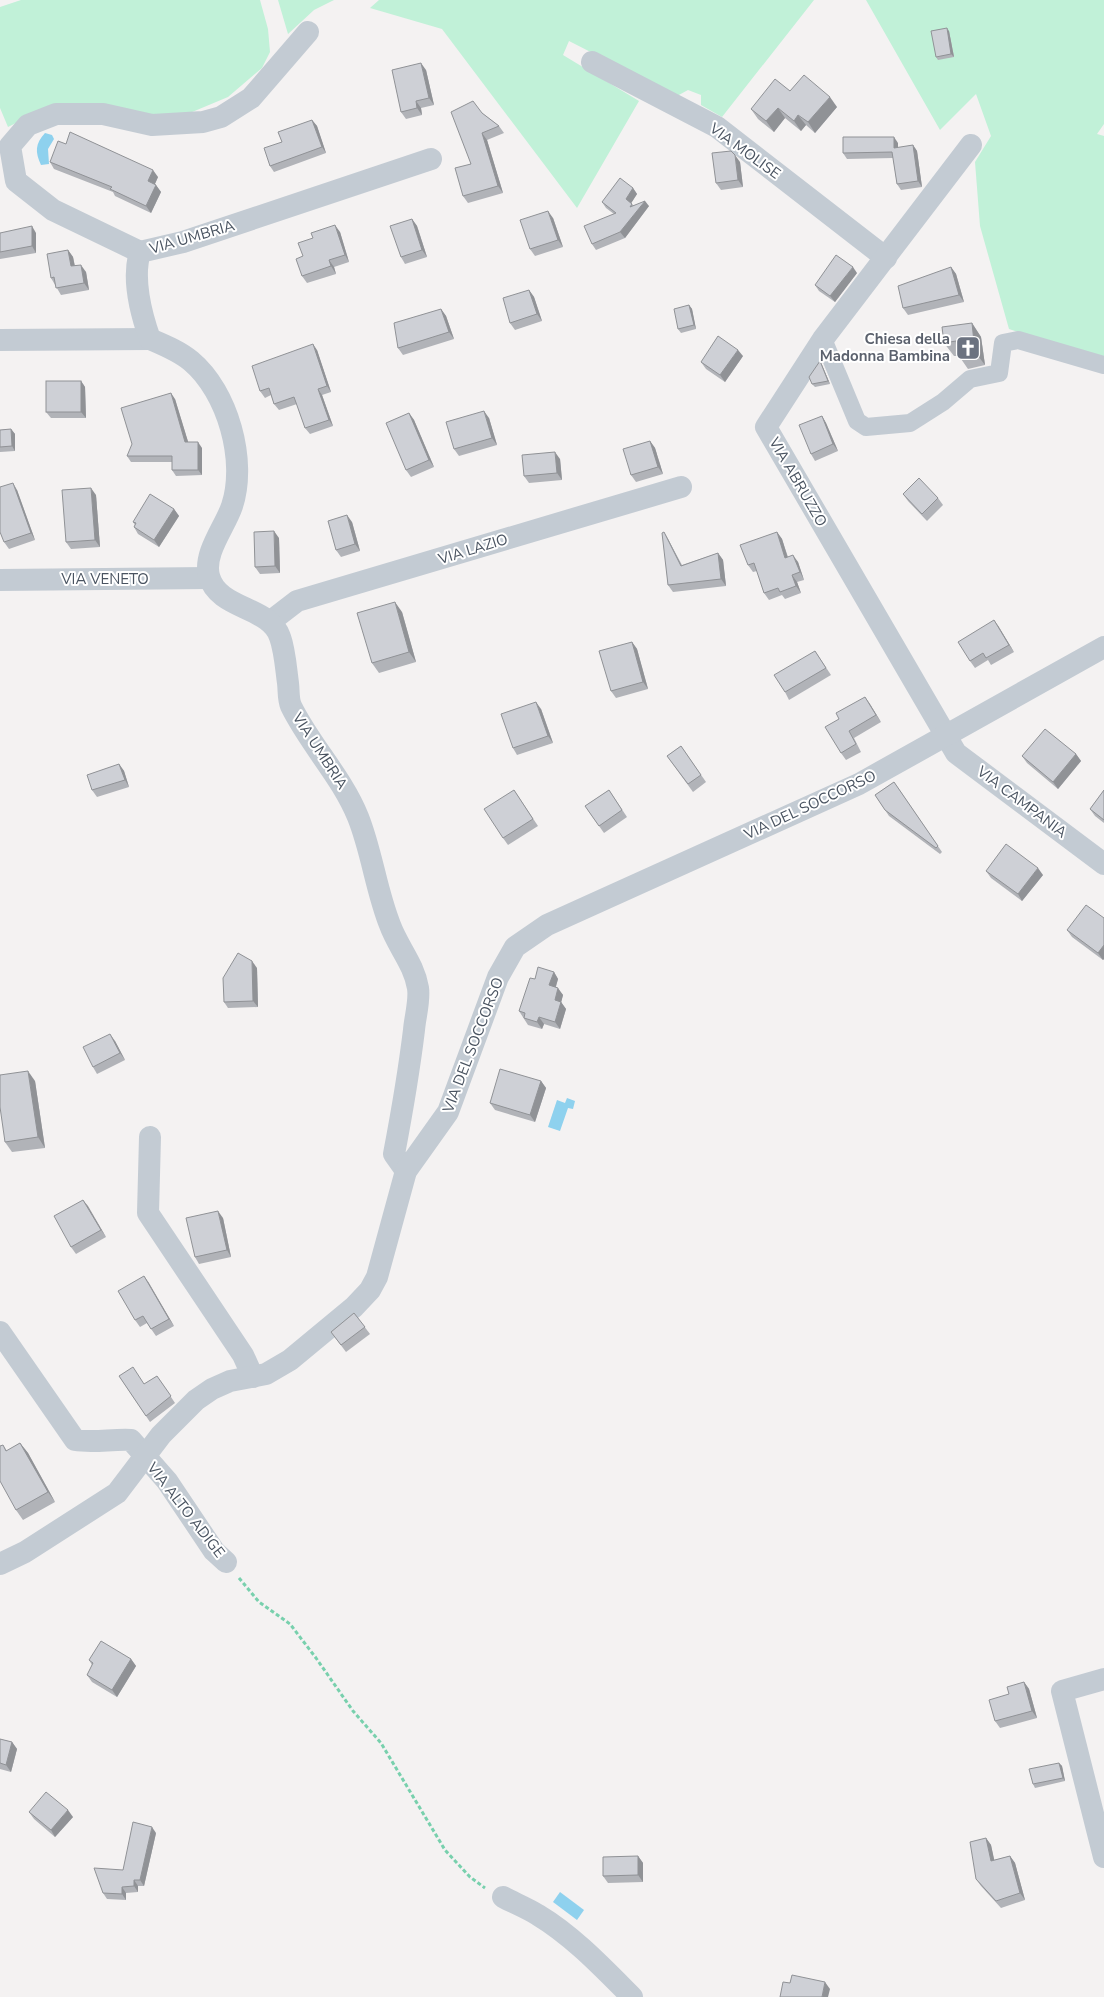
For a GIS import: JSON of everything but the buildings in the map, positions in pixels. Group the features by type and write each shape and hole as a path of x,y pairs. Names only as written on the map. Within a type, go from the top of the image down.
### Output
{"street":[{"path":"140,252 53,210 16,181 10,146 28,125 56,114 102,114 152,125 203,122 221,117 251,98 308,32"},
{"name":"VIA MOLISE","path":"592,62 717,127 886,258"},
{"name":"VIA ABRUZZO","path":"946,734 766,427 824,339 971,145"},
{"name":"VIA UMBRIA","path":"150,339 142,318 137,263 140,252 183,242 431,159"},
{"path":"0,340 150,339 173,349 191,362 208,380 232,426 235,448 236,486 233,504 210,556 208,566 209,578 218,592 249,612 270,621"},
{"path":"824,339 857,421 866,427 910,423 943,402 970,379 999,373 1003,343 1018,340 1104,365"},
{"name":"VIA LAZIO","path":"270,621 297,602 681,487"},
{"name":"VIA VENETO","path":"0,580 209,578"},
{"name":"VIA UMBRIA","path":"270,621 280,637 289,703 346,791 359,818 381,901 393,934 414,972 418,990 408,1077 394,1154 406,1170"},
{"name":"VIA DEL SOCCORSO","path":"0,1564 25,1552 117,1493 161,1435 196,1400 212,1389 230,1381 266,1374 290,1360 354,1307 370,1290 377,1277 406,1170 448,1112 498,977 515,947 547,925 859,784 1104,646"},
{"name":"VIA CAMPANIA","path":"946,734 956,753 1104,864"},
{"path":"150,1137 148,1213 243,1355 253,1377"},
{"name":"VIA ALTO ADIGE","path":"0,1332 75,1440 86,1442 111,1438 132,1440 145,1458 167,1481 214,1551 226,1562"},
{"path":"1104,1679 1062,1691 1104,1857"},
{"path":"503,1897 538,1915 559,1931 600,1966 632,1997"}],"path":[{"path":"226,1562 259,1602 290,1624 353,1711 381,1743 445,1850 470,1877 493,1893 503,1897"}],"green space":[{"path":"21,0 260,0 268,29 270,52 262,68 228,97 185,115 36,113 8,127 0,108 0,7"},
{"path":"278,0 334,0 314,10 288,34"},
{"path":"379,0 814,0 722,117 701,105 701,95 688,90 677,96 569,41 563,55 639,101 577,208 442,29 370,8"},
{"path":"866,0 1104,0 1104,124 1097,134 1104,136 1104,360 1009,329 980,226 975,162 991,136 976,94 940,130"}],"water":[{"path":"45,133 52,135 54,139 48,149 49,164 41,165 37,148 39,141"},
{"path":"567,1098 575,1101 573,1109 568,1108 560,1131 548,1127 557,1100 565,1103"},
{"path":"560,1892 584,1910 577,1920 553,1902"}],"place":[{"name":"Chiesa della Madonna Bambina","path":"968,348"}]}
